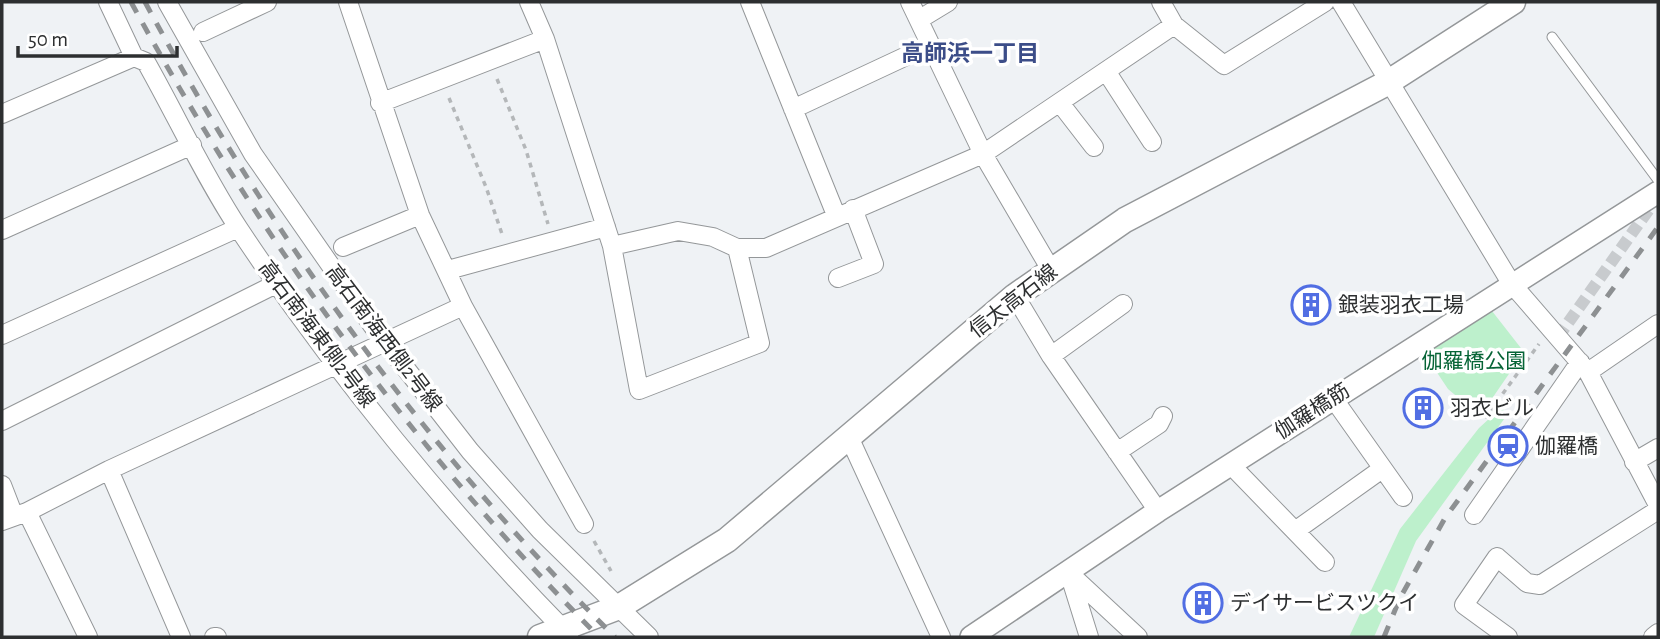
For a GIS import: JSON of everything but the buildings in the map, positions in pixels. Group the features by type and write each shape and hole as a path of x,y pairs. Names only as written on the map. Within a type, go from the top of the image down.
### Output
{"main road":[{"name":"信太高石線","path":"540,637 567,633 619,607 727,540 1015,296 1125,220 1387,83 1513,2"}],"street":[{"name":"高石南海東側2号線","path":"108,2 134,57 146,62 238,228 278,283 337,364 435,487 567,633"},
{"name":"高石南海西側2号線","path":"167,2 253,154 385,342 470,451 540,530 649,637"},
{"path":"203,32 267,2"},
{"path":"348,2 420,215 463,306 584,524"},
{"path":"529,2 545,39 612,246 639,390 760,343 737,248"},
{"path":"750,2 793,109 873,264 838,278"},
{"path":"911,2 983,154 1051,271"},
{"path":"920,19 948,2"},
{"path":"1161,2 1174,25 1224,65 1325,2"},
{"path":"1341,2 1387,83 1511,283 1584,367 1658,508 1540,585 1527,583 1497,557 1464,605 1508,637"},
{"path":"612,246 678,232 713,237 737,248 766,248 983,154 1174,25"},
{"path":"380,103 545,39"},
{"path":"793,109 930,45"},
{"path":"2,114 134,57"},
{"path":"1105,71 1152,142"},
{"path":"1060,103 1094,147"},
{"path":"2,230 192,145"},
{"name":"伽羅橋筋","path":"971,637 1230,464 1658,192"},
{"path":"343,247 420,215"},
{"path":"447,270 606,227"},
{"path":"2,335 238,228"},
{"path":"2,421 278,283"},
{"path":"1015,296 1051,356 1158,511"},
{"path":"1051,356 1123,304"},
{"path":"15,517 109,470 463,306"},
{"path":"1474,515 1584,367 1658,324"},
{"path":"1333,398 1402,497"},
{"path":"1117,452 1159,424 1163,416"},
{"path":"849,437 942,637"},
{"path":"1634,463 1658,448"},
{"path":"1230,464 1325,562"},
{"path":"1295,531 1382,469"},
{"path":"109,470 181,637"},
{"path":"2,485 15,517 88,637"},
{"path":"1069,573 1088,637"},
{"path":"1069,573 1138,637"},
{"path":"1653,637 1658,633"}],"lane":[{"path":"1552,37 1658,180"}],"path":[{"path":"490,61 526,150 553,241"},
{"path":"441,80 486,187 509,253"},
{"path":"1485,418 1551,328"},
{"path":"584,524 614,577"}],"green space":[{"name":"伽羅橋公園","path":"1492,311 1524,352 1480,416 1448,389 1424,353 1458,328"},
{"path":"1502,407 1507,415 1416,541 1374,637 1349,637 1400,529 1479,428"}],"tunnel":[{"path":"1558,337 1657,198"}],"railway":[{"path":"131,2 232,174 342,336 401,414 464,490 599,637"},
{"path":"145,2 193,89 245,173 356,337 416,416 479,492 615,637"},
{"path":"1384,637 1400,598 1445,518 1658,227"}],"place":[{"name":"銀装羽衣工場","path":"1311,305"},
{"name":"羽衣ビル","path":"1423,408"},
{"name":"伽羅橋","path":"1508,446"},
{"name":"デイサービスツクイ","path":"1203,603"}],"district":[{"name":"高師浜一丁目","path":"970,53"}]}
